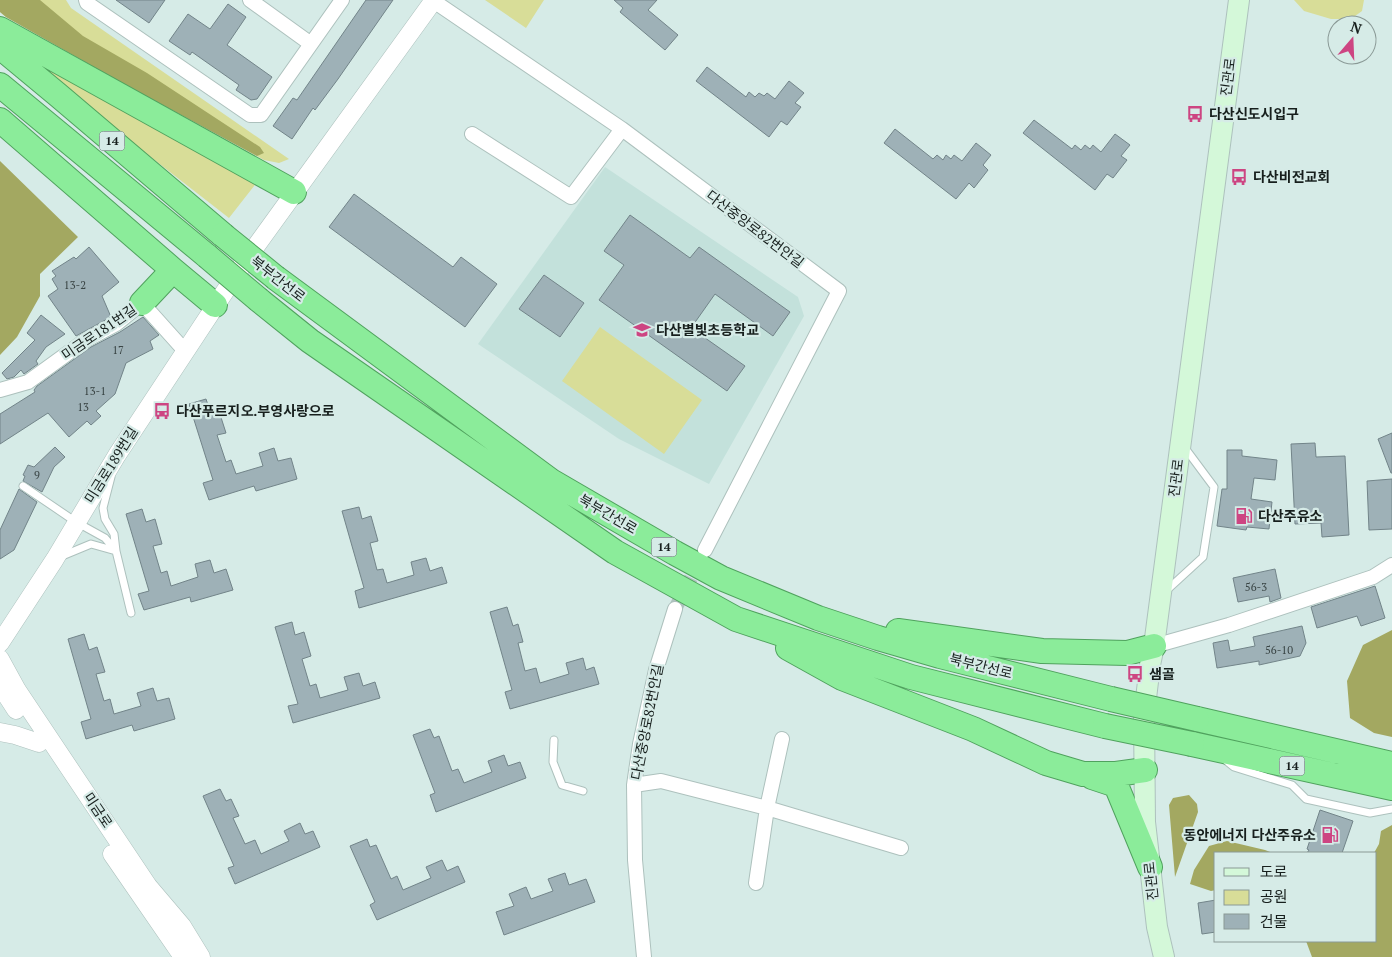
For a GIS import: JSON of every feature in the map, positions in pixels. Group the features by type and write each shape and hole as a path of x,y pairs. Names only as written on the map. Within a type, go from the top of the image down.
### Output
{"highway":[{"path":"0,29 294,192"},
{"name":"북부간선로","path":"0,48 276,278 551,481 721,578 818,618 940,656 1111,699 1392,764"},
{"name":"북부간선로","path":"0,85 310,341 607,546 736,619 911,677 1106,726 1392,788"},
{"path":"0,120 215,305"},
{"path":"142,303 173,270"},
{"path":"818,618 1042,651 1126,652 1154,646"},
{"path":"736,619 842,678 974,729 1046,763 1116,785 1150,867"},
{"path":"1084,774 1116,774 1145,770"}],"main road":[{"name":"진관로","path":"1164,957 1157,928 1145,822 1144,715 1238,0"}],"street":[{"path":"86,0 250,115 261,115 342,0"},
{"path":"250,0 311,44"},
{"name":"다산중앙로82번안길","path":"433,0 622,129 839,291 705,550"},
{"name":"미금로189번길","path":"0,644 55,559 117,455 215,305 433,0"},
{"path":"472,134 571,197 622,129"},
{"name":"미금로181번길","path":"0,390 28,382 86,340 116,324 142,303 185,351"},
{"path":"1154,646 1229,625 1373,577 1392,564"},
{"name":"다산중앙로82번안길","path":"644,957 635,860 634,785 640,744 656,670 675,609"},
{"name":"미금로","path":"0,659 17,690 148,886 182,926 201,957"},
{"name":"미금로","path":"0,685 183,957"},
{"path":"0,732 38,743"},
{"path":"756,883 768,808 782,739"},
{"path":"634,785 661,781 768,808 901,848"}],"lane":[{"path":"1161,596 1204,557 1214,487 1181,442"},
{"path":"117,455 103,508 105,519 114,534 130,613"},
{"path":"23,486 76,522 105,538 116,551"},
{"path":"55,559 91,544 116,551"},
{"path":"554,740 553,762 562,785 583,791"},
{"path":"1200,745 1234,767 1292,785 1306,799 1370,814 1392,809"}],"shaded area":[{"name":"다산별빛초등학교","path":"605,167 798,297 804,316 709,484 619,439 478,344"}],"green space":[{"path":"0,0 66,0 71,8 289,159 279,163 264,160 6,17 0,12"},
{"path":"0,0 40,0 83,36 147,73 260,147 264,153 257,156 122,83 6,17 0,12"},
{"path":"485,0 544,0 526,28"},
{"path":"1294,0 1364,0 1362,11 1356,15 1327,15 1327,18 1304,11"},
{"path":"12,49 258,181 229,218"},
{"path":"0,161 78,237 40,274 40,296 17,337 0,355"},
{"path":"600,327 702,400 664,454 562,381"},
{"path":"1392,630 1392,737 1374,733 1350,718 1347,681 1363,645"},
{"path":"1189,795 1197,804 1198,812 1175,877 1169,805 1173,798"},
{"path":"1392,825 1392,957 1312,957 1306,942 1377,942 1377,852 1375,852 1379,844 1381,831"},
{"path":"1227,841 1270,852 1214,852 1214,890 1211,891 1190,884 1194,870 1209,846"}],"building":[{"path":"116,0 165,0 149,23"},
{"path":"366,0 393,0 338,79 315,110 313,108 292,139 273,126 293,98 297,100"},
{"path":"614,0 657,0 648,10 678,35 665,50 620,12 623,8"},
{"path":"228,4 246,17 227,45 272,77 257,99 251,100 236,90 239,85 192,52 190,55 169,41 188,14 210,29"},
{"path":"707,67 746,97 749,92 755,97 759,93 764,96 767,93 775,99 789,81 804,93 795,103 801,107 787,125 781,121 769,137 696,81"},
{"path":"1034,120 1072,149 1075,145 1081,150 1085,145 1090,149 1093,145 1101,152 1115,134 1130,145 1121,156 1127,160 1113,178 1107,174 1095,190 1023,133"},
{"path":"895,129 933,159 937,155 943,160 946,155 951,159 954,155 962,161 976,143 991,155 983,165 988,170 974,188 969,183 956,199 884,143"},
{"path":"354,194 453,267 461,257 497,284 465,327 329,227"},
{"path":"630,215 690,258 699,247 790,312 773,336 715,294 691,328 745,366 727,391 599,300 624,265 604,251"},
{"path":"89,247 119,282 102,296 111,317 76,336 48,296 58,289 52,279 56,276 52,271 74,257 76,259"},
{"path":"544,275 584,303 560,337 519,309"},
{"path":"41,315 65,334 46,347 36,361 38,364 24,374 21,370 14,377 7,379 2,373 35,340 27,333"},
{"path":"143,317 159,335 150,341 153,349 126,363 115,394 96,411 101,416 91,425 87,421 69,437 48,413 0,444 0,414 35,392 34,390 37,386 91,347"},
{"path":"206,399 210,411 218,408 226,433 217,435 226,462 231,460 236,474 263,466 259,453 274,448 278,461 291,458 297,479 256,491 254,486 209,500 203,483 213,480 189,404"},
{"path":"1392,433 1392,473 1391,473 1378,439"},
{"path":"1315,443 1316,457 1345,456 1349,535 1322,537 1321,523 1295,524 1291,444"},
{"path":"55,447 65,457 54,467 42,492 23,481 25,476 23,475 28,465 34,467"},
{"path":"1227,450 1242,450 1242,456 1277,460 1275,480 1254,478 1251,499 1272,502 1269,529 1247,527 1246,530 1217,526 1222,489 1227,489"},
{"path":"1392,479 1392,529 1369,530 1367,481"},
{"path":"19,489 37,502 14,550 0,559 0,530"},
{"path":"359,507 362,519 371,516 378,541 370,543 377,570 383,569 387,583 414,575 411,562 426,558 430,571 442,567 447,583 359,608 355,591 364,588 342,511"},
{"path":"142,509 146,522 155,519 162,544 153,546 161,573 167,571 171,586 198,577 195,564 210,560 214,573 226,569 233,590 191,602 190,597 144,610 138,594 149,591 126,514"},
{"path":"1275,569 1281,598 1270,602 1269,596 1238,602 1233,578"},
{"path":"1375,586 1385,618 1361,626 1357,616 1317,628 1311,607"},
{"path":"507,607 513,626 518,624 523,642 518,643 525,671 536,668 540,683 569,674 566,663 583,658 586,670 594,667 599,684 510,709 505,692 512,690 490,612"},
{"path":"292,622 295,635 304,632 311,656 302,659 310,686 316,684 320,698 348,690 344,677 359,673 363,686 375,682 380,698 293,723 288,706 298,704 275,627"},
{"path":"1302,626 1306,643 1300,656 1259,665 1259,661 1217,668 1213,643 1228,640 1230,651 1255,646 1253,637"},
{"path":"84,634 89,650 97,647 105,672 96,674 104,701 110,699 114,714 141,706 137,693 153,688 157,701 169,698 175,719 134,731 132,725 86,739 81,722 91,719 68,639"},
{"path":"430,729 434,738 439,736 452,771 458,769 464,783 492,772 488,761 504,755 508,766 520,762 526,778 436,812 430,795 435,793 413,735"},
{"path":"220,789 226,801 231,799 239,816 233,818 245,844 255,840 261,854 289,841 284,831 300,823 305,834 313,831 320,847 235,884 228,868 234,866 203,796"},
{"name":"동안에너지 다산주유소","path":"1320,810 1353,821 1342,852 1308,852 1309,850 1307,849"},
{"path":"367,839 370,847 376,845 391,879 397,876 403,890 431,878 426,867 442,860 447,871 458,866 465,882 377,920 370,905 375,902 350,846"},
{"path":"565,873 569,885 586,879 595,902 504,935 496,912 514,906 509,894 526,887 531,899 553,891 548,879"},
{"path":"1214,900 1214,932 1202,934 1198,903"}],"tunnel":[{"path":"675,609 700,560"}],"place":[{"name":"다산신도시입구","path":"1195,114"},
{"name":"다산비전교회","path":"1239,177"},
{"name":"다산별빛초등학교","path":"642,330"},
{"name":"다산푸르지오.부영사랑으로","path":"162,411"},
{"name":"다산주유소","path":"1244,516"},
{"name":"샘골","path":"1135,674"},
{"name":"동안에너지 다산주유소","path":"1330,835"}]}
